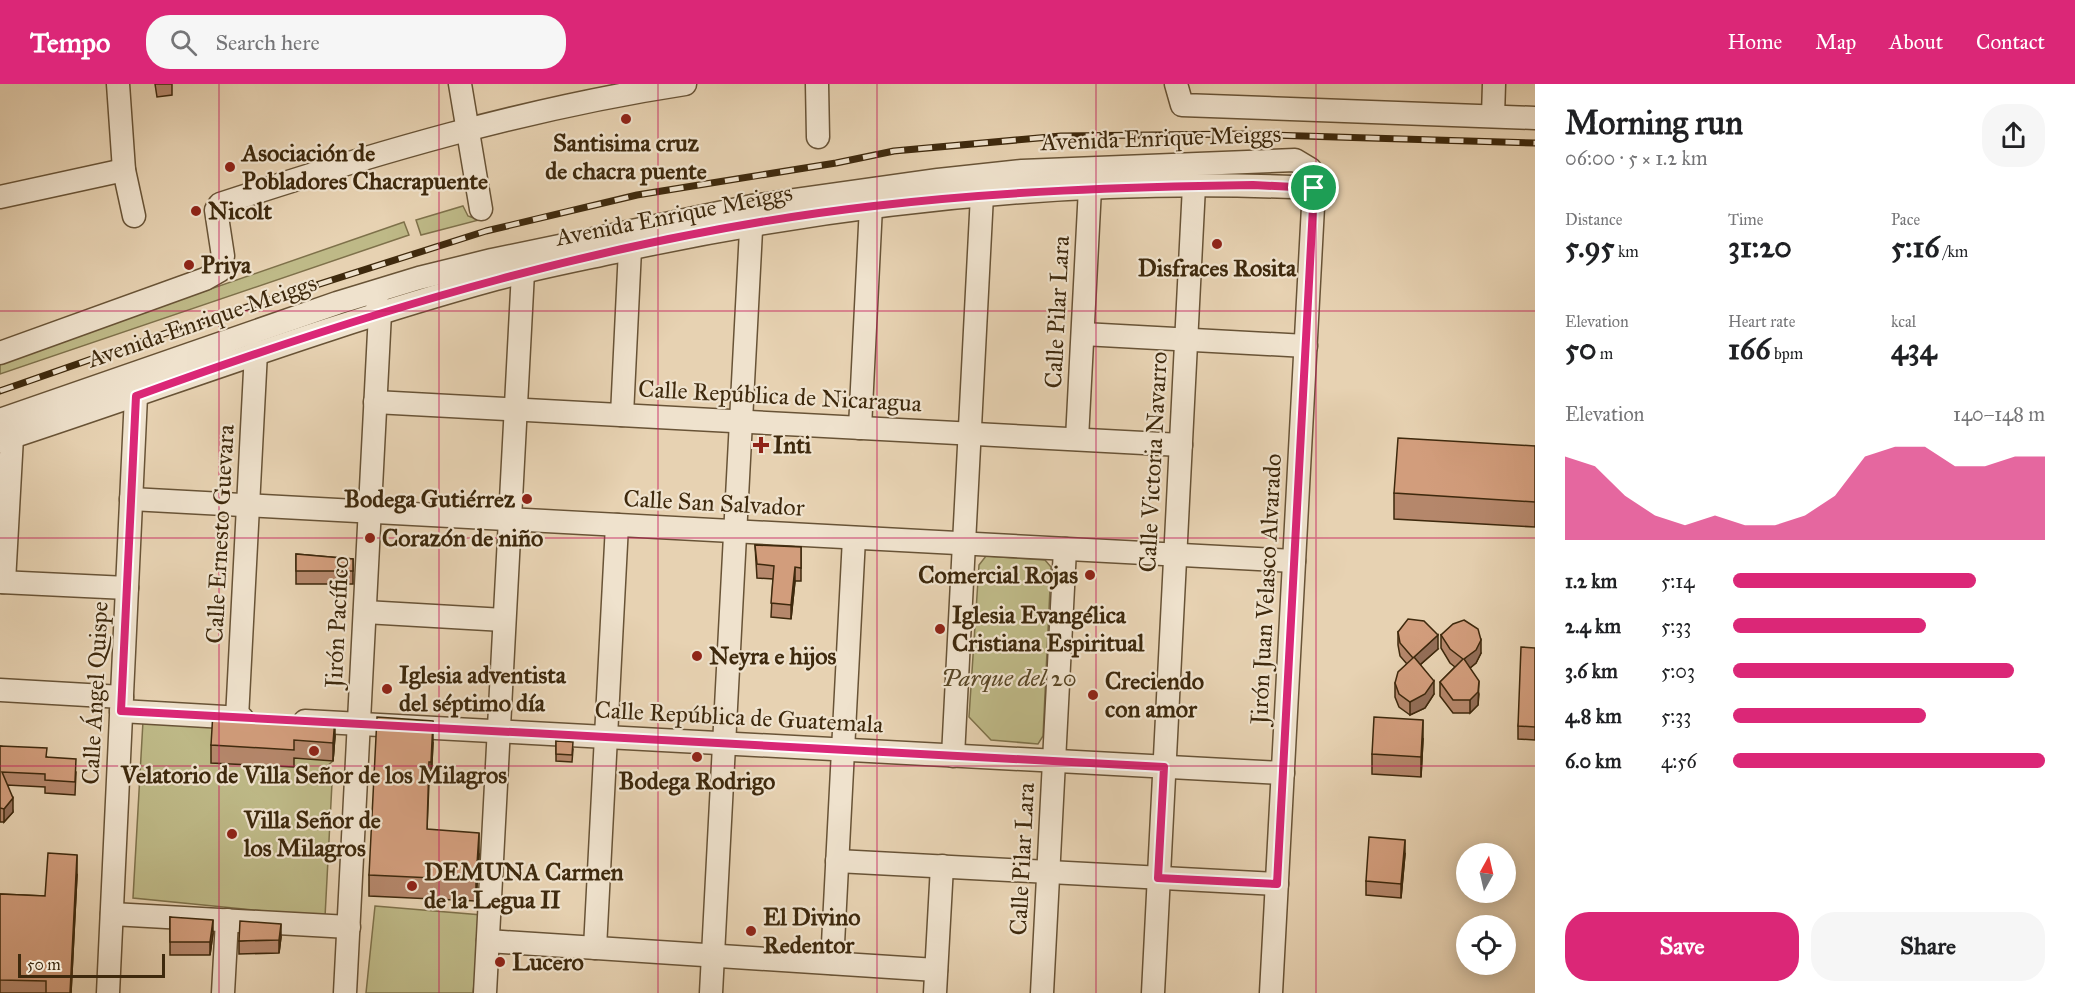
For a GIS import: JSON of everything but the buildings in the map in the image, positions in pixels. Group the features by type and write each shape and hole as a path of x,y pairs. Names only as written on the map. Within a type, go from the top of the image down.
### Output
{"street":[{"path":"118,84 124,170 134,216"},
{"path":"460,84 481,209"},
{"path":"0,353 205,279 219,271 224,256 216,210 220,204 329,168 467,131 622,94 685,84"},
{"path":"816,84 818,137"},
{"path":"1494,84 1494,116"},
{"name":"Avenida Enrique Meiggs","path":"1179,94 1535,118"},
{"name":"Avenida Enrique Meiggs","path":"4,433 136,396 256,352 377,302 630,249 751,216 982,195 1090,188 1194,186 1314,188 1314,178 1305,164 1295,160 1012,172 751,216 492,260 4,433"},
{"path":"0,197 124,170"},
{"name":"Calle Victoria Navarro","path":"1153,993 1194,186"},
{"name":"Calle Pilar Lara","path":"1077,439 1090,188"},
{"name":"Jirón Juan Velasco Alvarado","path":"1271,993 1314,188"},
{"path":"953,756 982,195"},
{"path":"860,428 871,206"},
{"path":"711,993 751,216"},
{"path":"622,415 630,249"},
{"path":"485,993 523,272"},
{"name":"Jirón Pacífico","path":"345,993 370,512 377,302"},
{"path":"1083,334 1306,345"},
{"name":"Calle Ernesto Guevara","path":"256,352 248,506 259,719"},
{"name":"Calle Ángel Quispe","path":"108,993 136,396"},
{"name":"Calle República de Nicaragua","path":"375,402 1181,445"},
{"path":"4,433 2,582 127,588"},
{"name":"Calle San Salvador","path":"131,499 1294,561"},
{"path":"595,948 617,525"},
{"path":"832,963 854,538"},
{"name":"Calle Pilar Lara","path":"1042,993 1065,549"},
{"path":"365,612 504,620"},
{"name":"Calle República de Guatemala","path":"0,690 259,719 1283,773"},
{"path":"837,861 1277,884"},
{"path":"935,993 942,866"},
{"path":"112,914 348,927"},
{"path":"223,993 227,920"},
{"path":"488,940 936,970"}],"green space":[{"path":"463,206 468,216 479,220 421,235 416,220"},
{"path":"404,222 409,235 0,374 0,362"},
{"name":"Parque del 20","path":"986,556 1045,560 1051,567 1043,736 1038,744 991,740 969,717 979,565"},
{"name":"Villa Señor de los Milagros","path":"143,721 335,731 333,761 327,766 332,783 325,917 133,898"},
{"path":"375,906 482,915 473,993 366,993"}],"railway":[{"path":"0,391 175,330 486,231 637,195 836,163 894,151 1061,136 1240,134 1535,143"}],"place":[{"name":"Santisima cruz de chacra puente","path":"626,119"},
{"name":"Asociación de Pobladores Chacrapuente","path":"230,167"},
{"name":"Nicolt","path":"196,211"},
{"name":"Disfraces Rosita","path":"1217,244"},
{"name":"Priya","path":"189,265"},
{"name":"Inti","path":"761,445"},
{"name":"Bodega Gutiérrez","path":"527,499"},
{"name":"Corazón de niño","path":"370,538"},
{"name":"Comercial Rojas","path":"1090,575"},
{"name":"Iglesia Evangélica Cristiana Espiritual","path":"940,629"},
{"name":"Neyra e hijos","path":"697,656"},
{"name":"Iglesia adventista del séptimo día","path":"387,689"},
{"name":"Creciendo con amor","path":"1093,695"},
{"name":"Velatorio de Villa Señor de los Milagros","path":"314,751"},
{"name":"Bodega Rodrigo","path":"697,757"},
{"name":"Villa Señor de los Milagros","path":"232,834"},
{"name":"DEMUNA Carmen de la Legua II","path":"412,886"},
{"name":"El Divino Redentor","path":"751,931"},
{"name":"Lucero","path":"500,962"}],"route":[{"path":"1253,185 1314,188 1277,884 1158,878 1164,767 121,711 136,396 256,352 393,308 523,272 717,230 871,206 982,195 1090,188 1253,185"}]}
